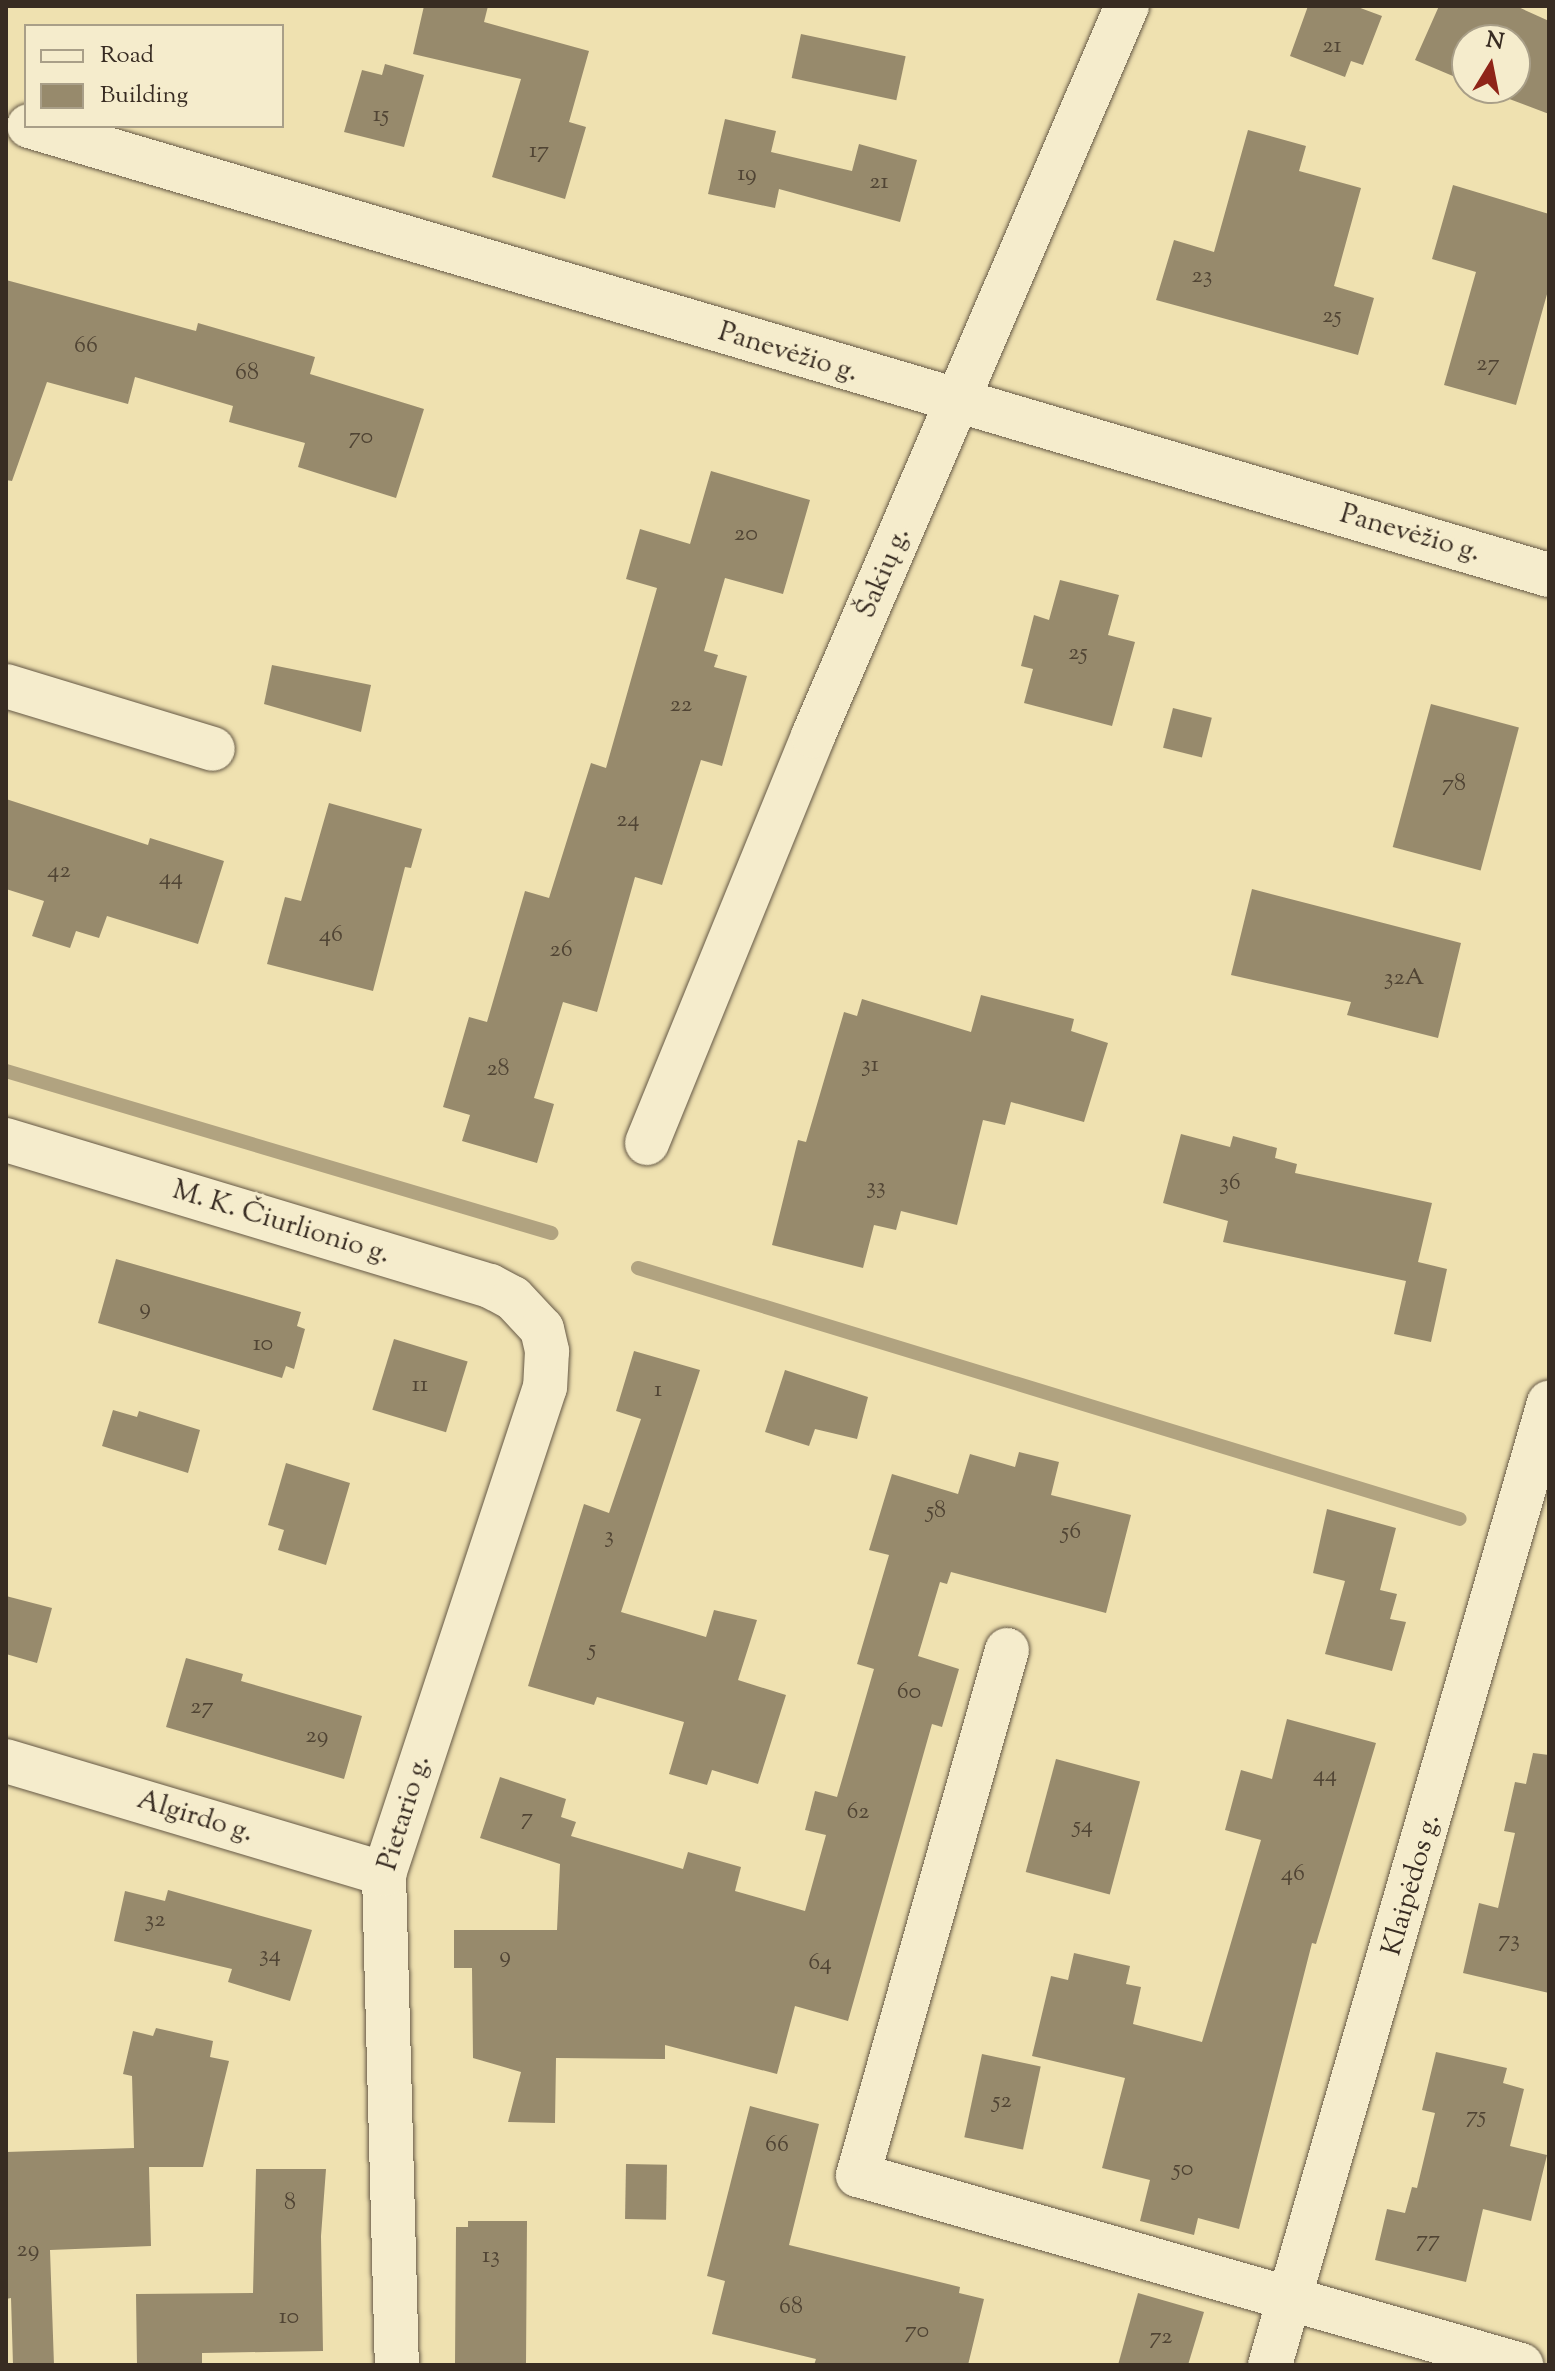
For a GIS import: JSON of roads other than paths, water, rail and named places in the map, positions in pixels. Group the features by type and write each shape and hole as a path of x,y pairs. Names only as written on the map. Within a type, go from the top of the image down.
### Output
{"street":[{"name":"Šakių g.","path":"647,1143 1127,6"},
{"name":"Panevėžio g.","path":"34,128 957,403 1549,575"},
{"path":"6,686 213,749"},
{"name":"M. K. Čiurlionio g.","path":"6,1140 490,1286 513,1298 542,1329"},
{"name":"Pietario g.","path":"397,2365 384,1874 545,1387 547,1351 542,1329"},
{"name":"Klaipėdos g.","path":"1270,2365 1549,1403"},
{"path":"1007,1650 858,2175 1521,2365"},
{"name":"Algirdo g.","path":"6,1761 384,1874"}],"waterway":[{"path":"6,1071 551,1233"},
{"path":"638,1268 1460,1519"}]}
